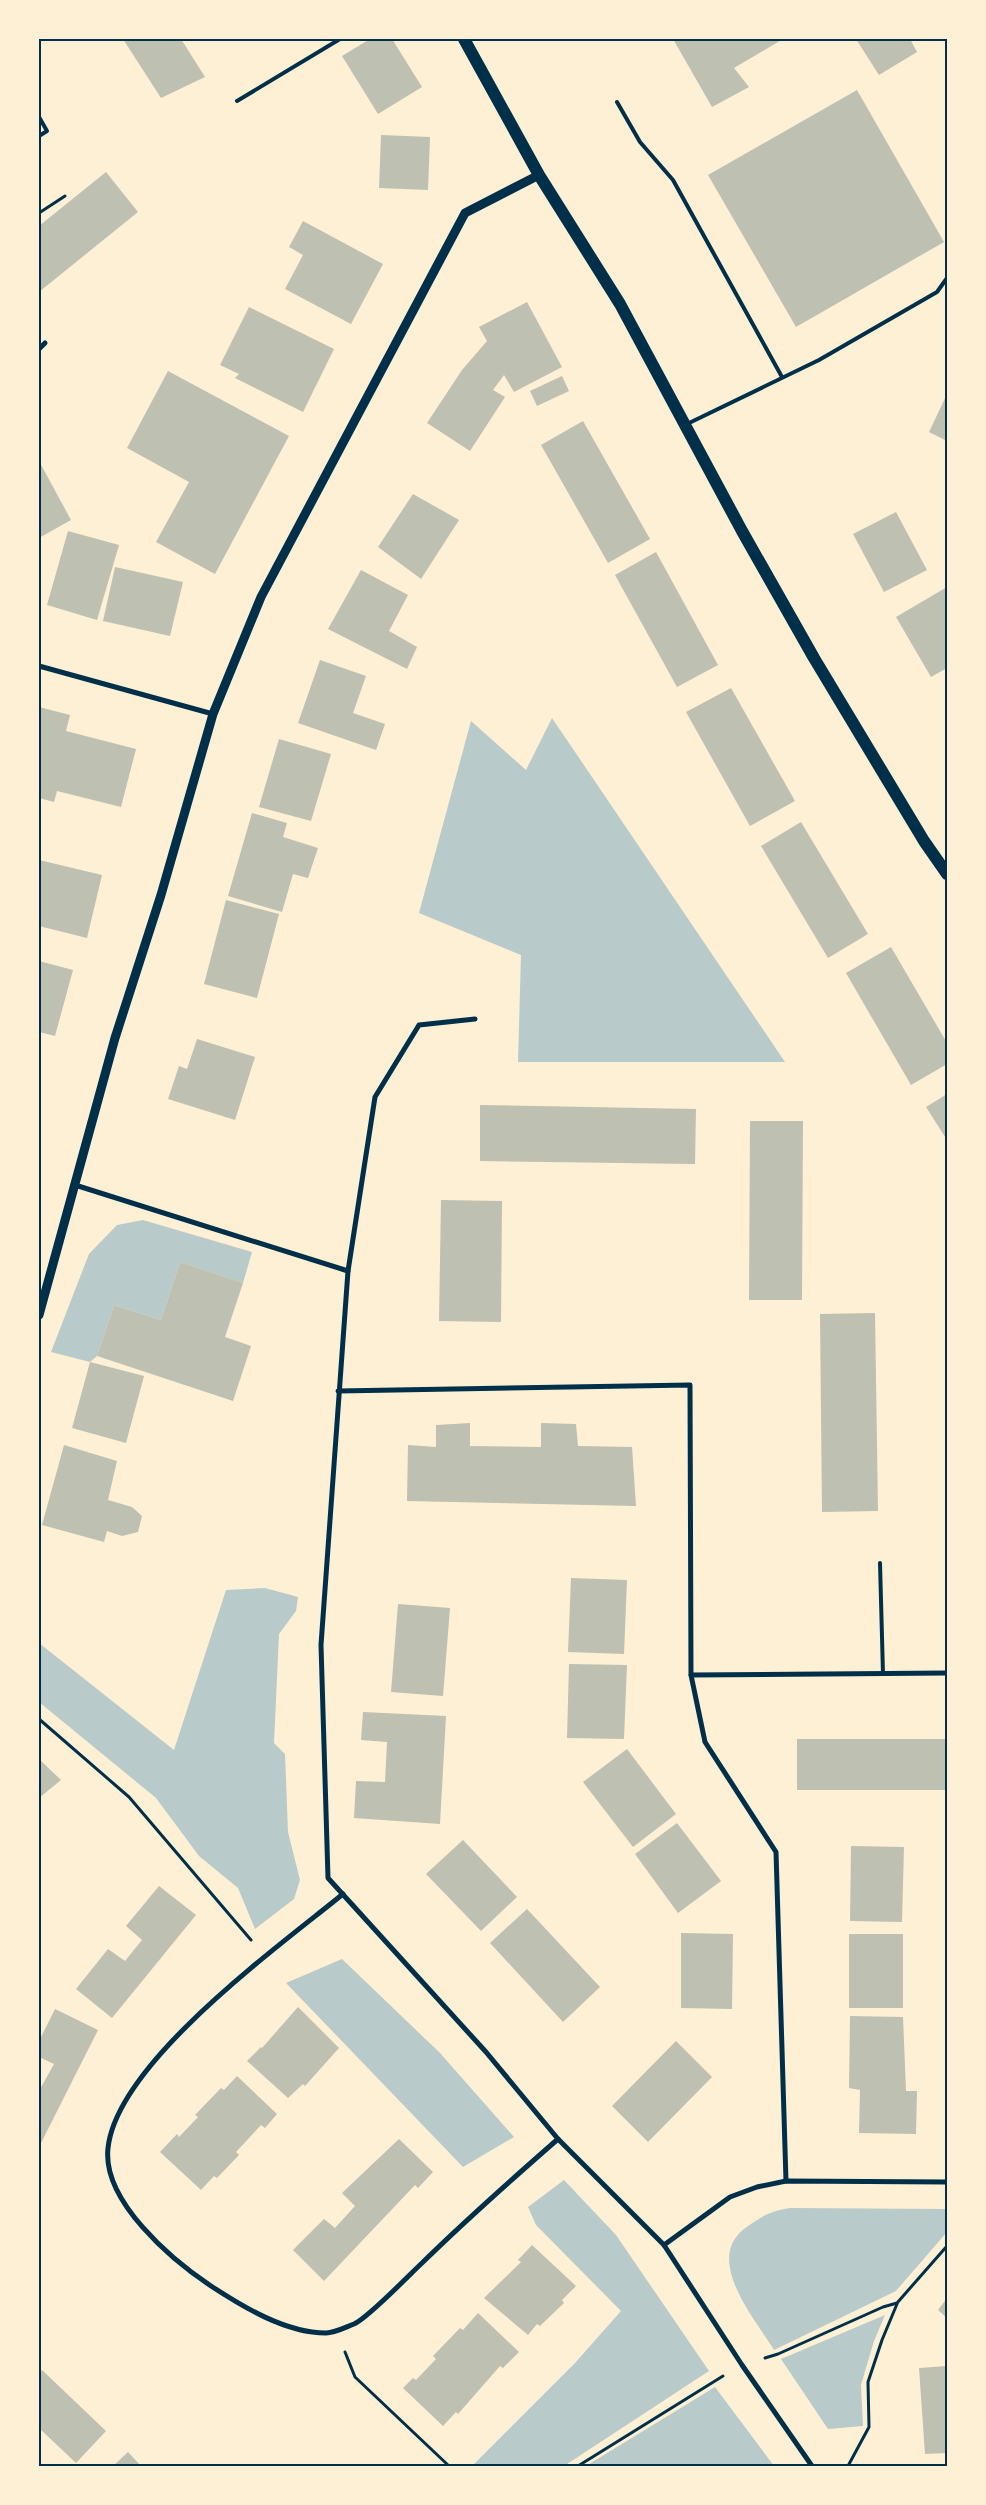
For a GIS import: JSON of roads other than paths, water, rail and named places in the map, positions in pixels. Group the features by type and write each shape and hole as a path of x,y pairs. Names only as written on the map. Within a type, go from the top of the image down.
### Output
{"main road":[{"path":"464,39 539,176 620,304 814,658 924,841 947,874"}],"street":[{"path":"39,1315 115,1038 161,895 213,714 261,597 465,213 539,176"},
{"path":"39,349 45,343"},
{"path":"39,666 213,714"},
{"path":"475,1019 419,1026 375,1097 348,1271 321,1646 328,1878 486,2052 558,2140 664,2245 742,2365 812,2466"},
{"path":"75,1185 348,1271"},
{"path":"338,1391 690,1385 691,1675 705,1742 776,1852 786,2181"},
{"path":"691,1675 947,1673"},
{"path":"344,1894 223,1994 157,2057 135,2084 116,2116 108,2149 111,2178 127,2207 153,2237 185,2269 253,2310 293,2327 328,2333 358,2323 480,2207 558,2140"},
{"path":"664,2245 730,2197 757,2187 786,2181 947,2182"}],"lane":[{"path":"237,101 340,39"},
{"path":"617,102 640,142 673,180 782,378"},
{"path":"39,116 48,131 39,136"},
{"path":"685,424 819,360 937,292 947,278"},
{"path":"880,1563 883,1674"}]}
